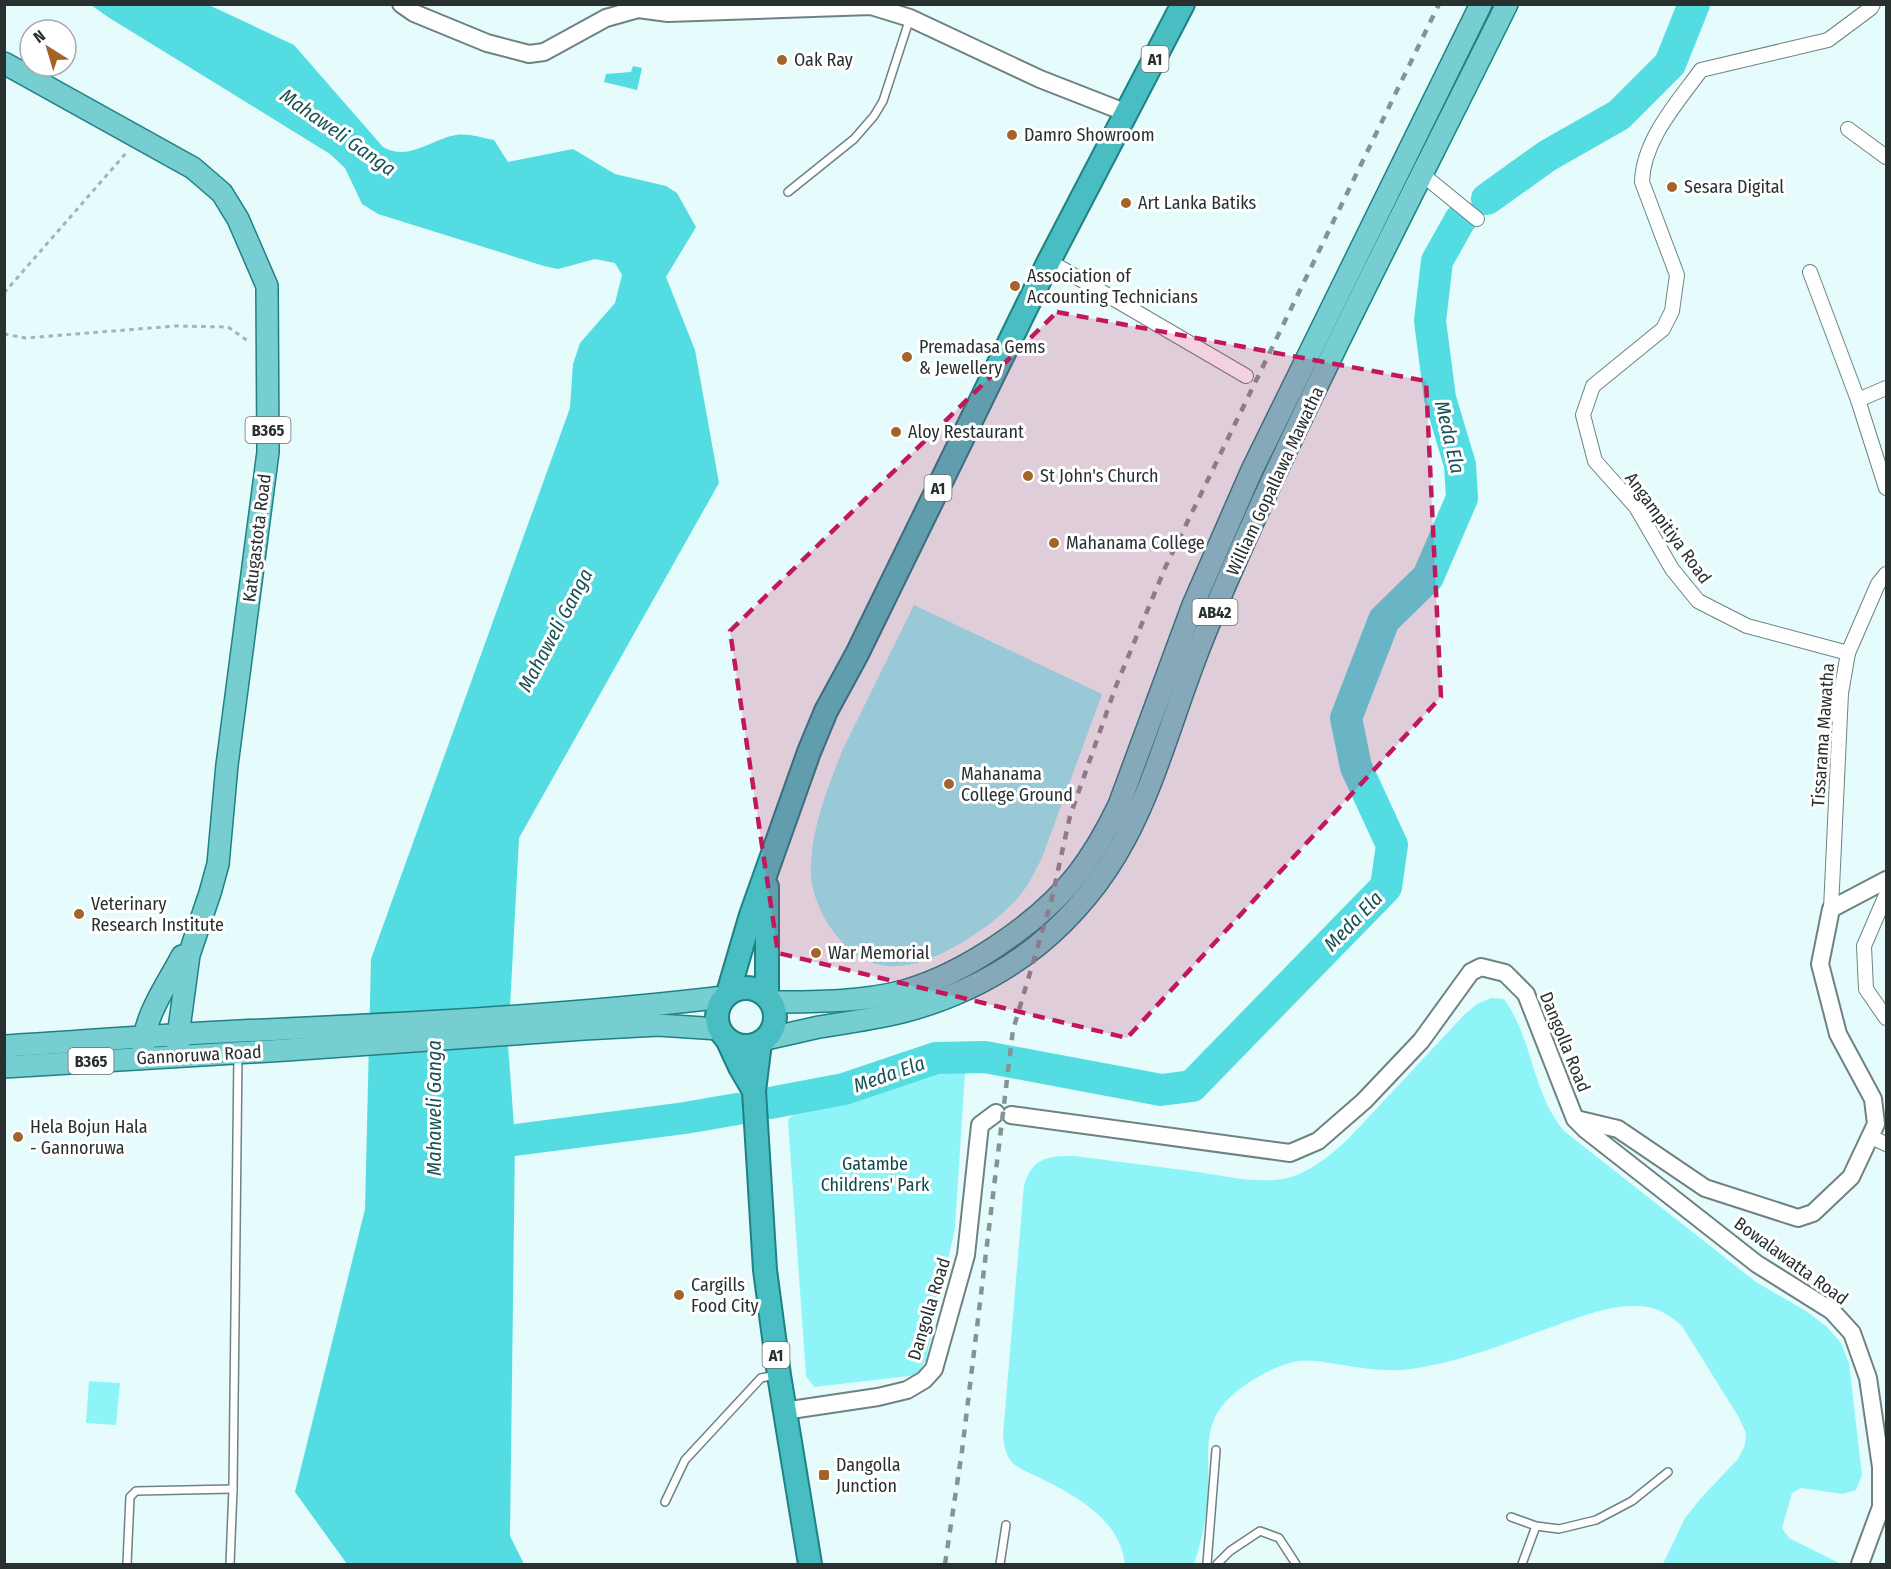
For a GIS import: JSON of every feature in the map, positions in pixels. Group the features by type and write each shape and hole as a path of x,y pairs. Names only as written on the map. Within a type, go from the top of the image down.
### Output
{"highway":[{"name":"A1","path":"726,995 789,807 826,711 862,643 1049,261 1183,4"},
{"name":"A1","path":"768,871 770,999"},
{"path":"748,987 758,990 770,999 776,1015 774,1028 763,1041 749,1046 738,1046 724,1035 716,1018 718,1006 726,995 738,988 748,987"},
{"name":"A1","path":"724,1035 754,1091"},
{"name":"A1","path":"763,1041 754,1091 765,1270 784,1411 810,1564"}],"main road":[{"name":"William Gopallawa Mawatha","path":"770,999 811,1002 871,998 934,981 1004,942 1051,902 1075,877 1092,854 1119,804 1193,605 1248,480 1481,4"},
{"name":"William Gopallawa Mawatha","path":"763,1041 906,1011 977,984 1039,944 1081,904 1100,882 1127,838 1143,804 1197,653 1260,509 1507,4"},
{"name":"Katugastota Road","path":"4,63 194,168 222,194 238,219 267,286 268,452 227,765 218,864 187,965 178,1046"},
{"name":"Katugastota Road","path":"143,1048 149,1018 198,926"},
{"path":"584,1020 656,1005 726,995"},
{"path":"584,1020 658,1025 724,1035"},
{"name":"Gannoruwa Road","path":"4,1046 143,1048 584,1020"},
{"name":"Gannoruwa Road","path":"4,1067 143,1048"}],"street":[{"path":"402,4 414,13 487,43 529,54 544,52 606,18 638,9 668,13 871,6 910,18 1040,79 1127,113"},
{"name":"Angampitiya Road","path":"1848,653 1747,626 1698,601 1672,569 1636,507 1595,461 1583,415 1593,386 1663,329 1672,311 1677,275 1642,182 1643,167 1661,125 1701,69 1828,40 1871,8 1873,4"},
{"path":"1848,129 1887,157"},
{"path":"1423,175 1477,219"},
{"path":"1049,261 1246,376"},
{"path":"1810,272 1858,400 1887,488"},
{"path":"1858,400 1887,388"},
{"name":"Tissarama Mawatha","path":"1831,909 1841,693 1848,653 1878,584 1887,574"},
{"path":"1831,909 1887,880"},
{"path":"1887,895 1863,946 1866,989 1887,1018"},
{"name":"Dangolla Road","path":"784,1411 878,1397 907,1390 924,1380 934,1369 966,1255 980,1125 1004,1114 1290,1153 1318,1141 1364,1101 1420,1041 1471,972 1480,967 1505,973 1526,994 1575,1119 1618,1129 1704,1188 1798,1218 1813,1213 1851,1177 1879,1140 1873,1099 1838,1034 1820,964 1831,909"},
{"name":"Bowalawatta Road","path":"1575,1119 1757,1264 1832,1311 1852,1333 1868,1378 1881,1467 1884,1508 1860,1564"}],"lane":[{"path":"788,192 854,140 874,116 883,101 910,18"},
{"path":"230,1564 239,1042"},
{"path":"665,1502 685,1460 761,1378 779,1375"},
{"path":"1207,1564 1216,1450"},
{"path":"1511,1517 1536,1526 1559,1529 1596,1520 1632,1501 1668,1472"},
{"path":"127,1564 130,1497 136,1491 233,1489"},
{"path":"1000,1564 1006,1525"},
{"path":"1522,1564 1536,1526"},
{"path":"1217,1564 1230,1551 1260,1531 1279,1538 1296,1564"}],"path":[{"path":"4,293 140,138"},
{"path":"4,334 26,338 175,326 228,327 267,353"}],"highlighted area":[{"path":"1057,312 1426,381 1441,697 1127,1038 778,953 730,631"}],"green space":[{"name":"Mahanama College Ground","path":"914,605 1102,694 1042,858 1020,895 992,922 948,950 913,964 879,965 863,959 848,948 823,915 812,881 812,848 827,790 843,749"},
{"path":"1491,998 1504,999 1514,1015 1545,1100 1564,1131 1756,1282 1806,1311 1826,1326 1841,1343 1849,1363 1862,1475 1856,1490 1843,1494 1801,1488 1792,1493 1782,1528 1789,1538 1841,1564 1663,1564 1685,1518 1738,1459 1745,1445 1746,1433 1738,1416 1682,1326 1650,1307 1625,1306 1591,1313 1479,1353 1428,1366 1386,1370 1298,1361 1267,1372 1237,1392 1215,1416 1209,1439 1209,1486 1206,1515 1194,1564 1125,1564 1122,1549 1107,1523 1084,1503 1015,1465 1009,1459 1005,1447 1003,1435 1024,1185 1032,1169 1049,1158 1075,1156 1246,1179 1271,1180 1294,1176 1317,1164 1344,1143 1464,1015 1477,1004"},
{"name":"Gatambe Childrens' Park","path":"952,1065 965,1073 955,1228 926,1360 917,1375 814,1387 806,1376 788,1120 797,1110"},
{"path":"89,1381 120,1383 116,1425 86,1423"}],"water":[{"name":"Mahaweli Ganga","path":"91,5 209,5 294,45 383,147 392,151 410,151 447,137 470,135 494,140 508,162 573,149 615,174 666,186 677,193 696,227 666,277 695,350 719,483 519,838 508,1045 515,1140 510,1536 524,1564 347,1564 295,1492 365,1209 371,959 570,408 573,364 580,343 615,303 622,275 615,263 595,259 558,269 544,266 378,214 362,204 345,168 330,154"},
{"path":"633,66 642,68 637,90 604,82 606,74 631,72"}],"waterway":[{"name":"Meda Ela","path":"1487,199 1547,156 1619,115 1670,64 1694,4"},
{"name":"Meda Ela","path":"770,1103 844,1089 936,1058 985,1057 1161,1090 1192,1086 1386,887 1392,845 1356,767 1346,718 1384,620 1428,577 1462,498 1460,465 1440,398 1430,321 1437,261 1463,217"},
{"name":"Meda Ela","path":"473,1140 515,1140 737,1109"}],"railway":[{"path":"945,1564 962,1451 1013,1030 1051,902 1070,816 1116,686 1165,568 1439,4"}],"place":[{"name":"Oak Ray","path":"782,60"},
{"name":"Damro Showroom","path":"1012,135"},
{"name":"Sesara Digital","path":"1672,187"},
{"name":"Art Lanka Batiks","path":"1126,203"},
{"name":"Association of Accounting Technicians","path":"1015,286"},
{"name":"Premadasa Gems & Jewellery","path":"907,357"},
{"name":"Aloy Restaurant","path":"896,432"},
{"name":"St John's Church","path":"1028,476"},
{"name":"Mahanama College","path":"1054,543"},
{"name":"Mahanama College Ground","path":"949,784"},
{"name":"Veterinary Research Institute","path":"79,914"},
{"name":"War Memorial","path":"816,953"},
{"name":"Hela Bojun Hala - Gannoruwa","path":"18,1137"},
{"name":"Cargills Food City","path":"679,1295"},
{"name":"Dangolla Junction","path":"824,1475"}]}
